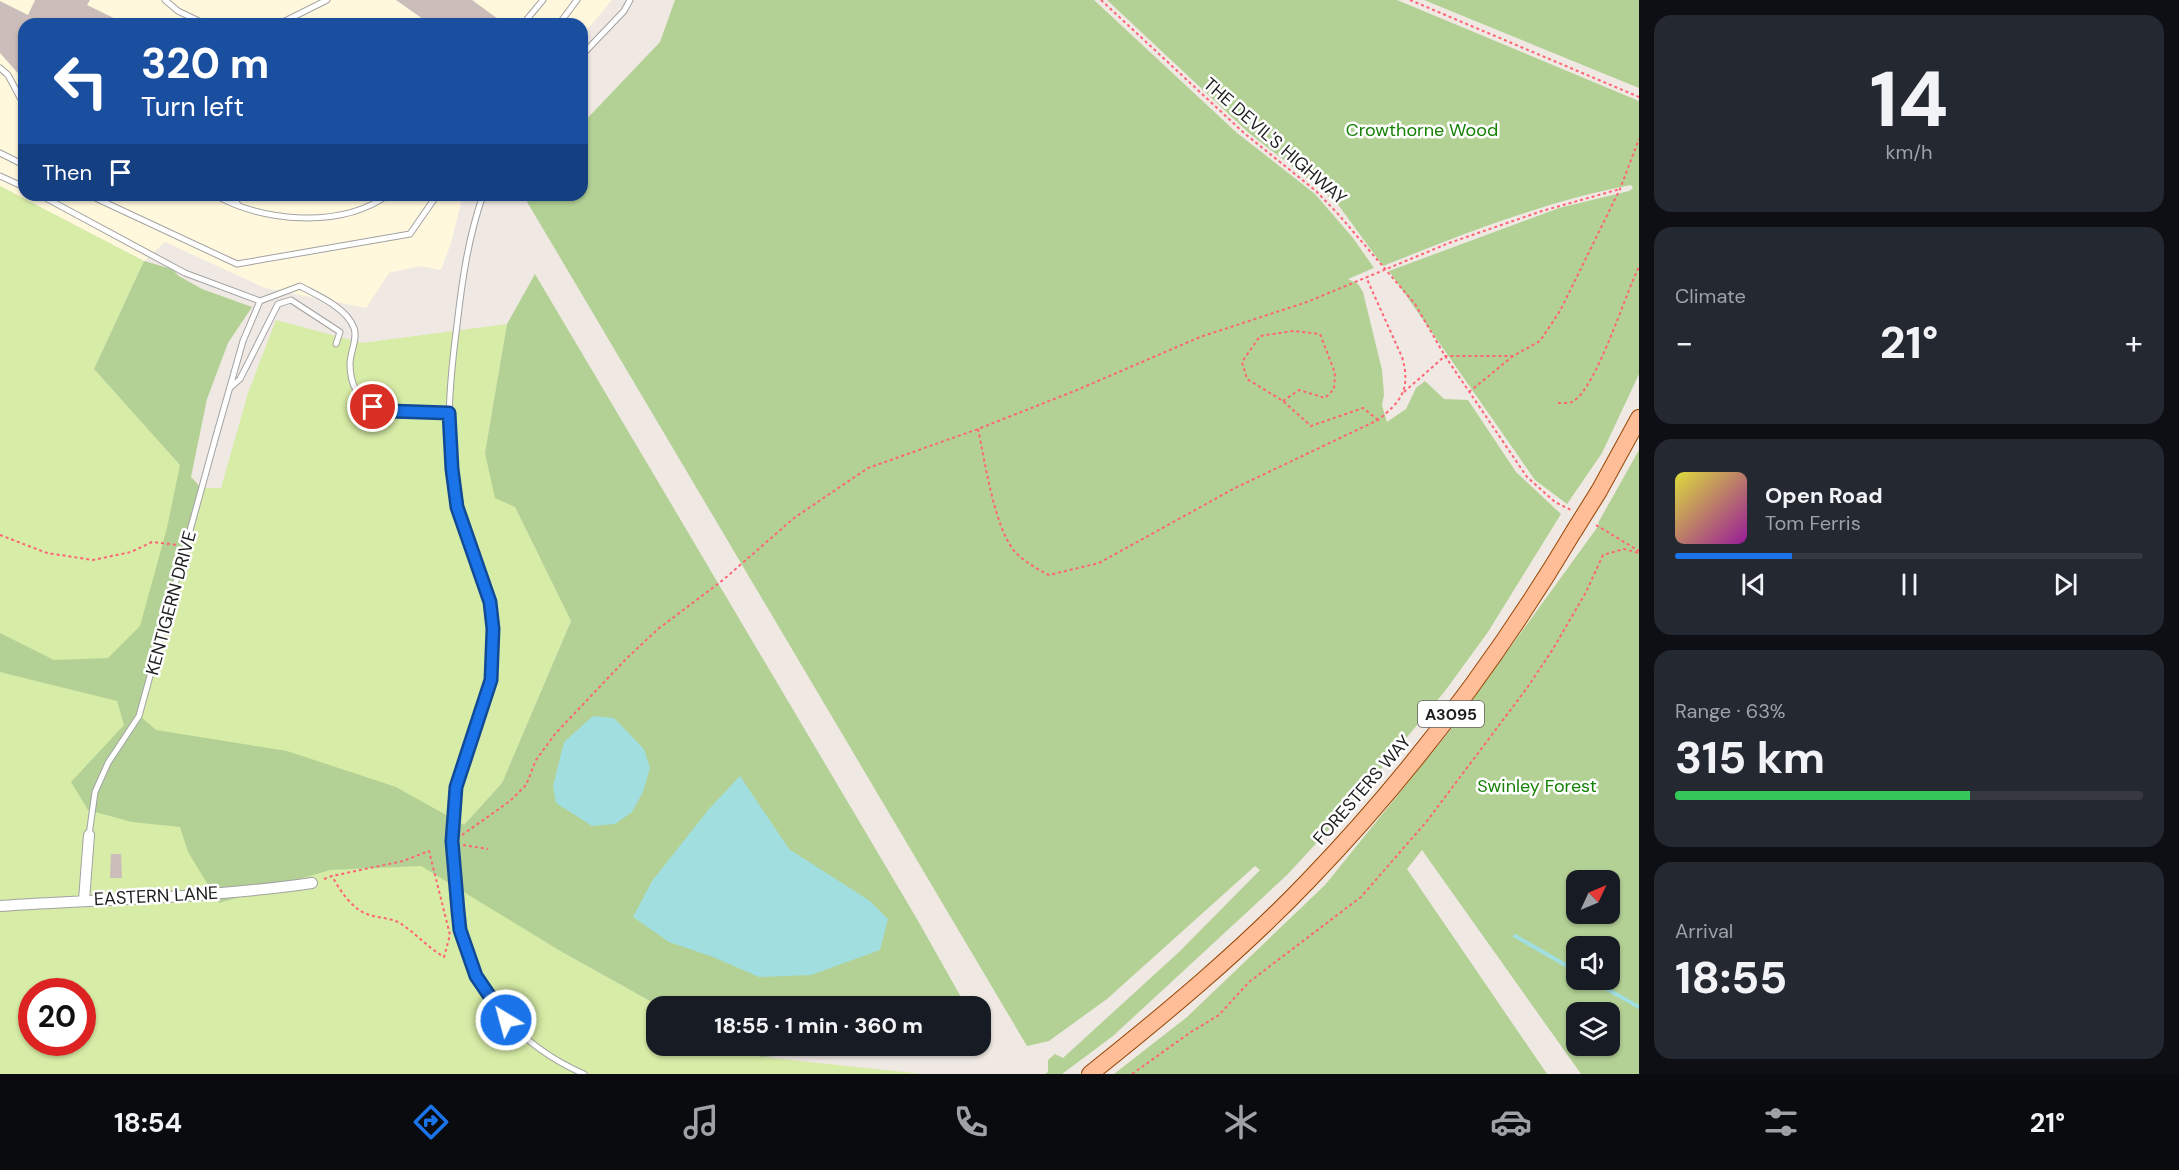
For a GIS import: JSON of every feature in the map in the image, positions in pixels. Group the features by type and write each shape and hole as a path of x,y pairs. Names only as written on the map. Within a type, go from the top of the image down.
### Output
{"main road":[{"name":"FORESTERS WAY","path":"1090,1074 1143,1031 1272,917 1372,810 1432,738 1500,647 1599,491 1639,418"}],"street":[{"name":"KENTIGERN DRIVE","path":"84,900 88,835"},
{"name":"EASTERN LANE","path":"0,906 193,895 312,883"}],"lane":[{"path":"165,0 178,11 193,18"},
{"path":"292,18 327,0"},
{"path":"528,18 543,0"},
{"path":"564,18 577,0"},
{"path":"588,49 624,11 630,0"},
{"path":"0,68 9,75 18,93"},
{"path":"0,153 18,162"},
{"path":"0,176 18,184"},
{"path":"51,201 185,273 260,301 300,286 324,299 346,315 354,326 356,333 350,360 350,378 360,398 373,407 390,411 449,413"},
{"path":"102,201 237,264 410,234 433,201"},
{"path":"228,201 253,212 287,216 322,216 356,211 376,201"},
{"path":"236,201 240,207"},
{"path":"481,201 471,231 461,285 452,361 449,413 457,507 490,602 493,629 491,680 456,787 452,841 460,930 476,976 506,1020 523,1037 565,1066 584,1074"},
{"path":"230,388 240,379 278,304 291,300 340,332 336,344"},
{"name":"KENTIGERN DRIVE","path":"88,835 95,792 108,763 139,716 243,341 260,301"}],"path":[{"name":"THE DEVIL'S HIGHWAY","path":"1101,0 1244,133 1316,191 1358,235 1415,304 1445,356 1527,477 1555,502 1571,510"},
{"path":"1410,0 1639,97"},
{"path":"1469,392 1513,356 1540,341 1560,311 1620,189 1639,139"},
{"path":"462,835 510,801 526,785 536,760 555,734 626,659 658,629 732,572 794,519 868,468 978,429 1077,390 1200,337 1307,302 1449,243 1542,211 1620,189"},
{"path":"1558,403 1572,402 1582,393 1613,335 1639,267"},
{"path":"1366,277 1402,357 1406,371 1404,392"},
{"path":"1283,401 1299,390 1325,398 1334,389 1335,373 1320,334 1293,331 1260,336 1242,362 1247,379 1283,401 1311,426 1363,408 1378,420"},
{"path":"978,429 992,497 1014,551 1032,566 1049,575 1099,563 1235,488 1378,420 1394,407 1404,392 1445,356 1513,356"},
{"path":"1593,523 1639,552"},
{"path":"0,535 47,553 93,560 131,552 152,542 186,546"},
{"path":"1132,1074 1218,1015 1249,982 1361,897 1427,821 1527,688 1586,592 1603,555 1624,549 1639,552"},
{"path":"452,841 465,846 488,849"},
{"path":"429,851 450,935 444,957 401,923 365,914 341,893 332,876 403,861 429,851"}],"shaded area":[{"path":"0,0 612,0 588,29 588,18 18,18 18,195 0,186"},
{"path":"29,201 462,201 451,243 441,270 420,266 389,273 366,308 265,288 165,242 144,261"}],"green space":[{"path":"675,0 1094,0 1237,133 1315,194 1353,238 1374,268 1348,279 1358,284 1363,292 1382,370 1384,395 1382,405 1387,422 1406,409 1416,388 1425,381 1444,399 1468,400 1516,472 1561,514 1488,632 1445,691 1347,810 1287,875 1113,1036 1062,1074 1045,1074 1048,1072 1048,1060 1055,1054 1063,1058 1179,952 1260,870 1255,866 1107,999 1049,1041 1027,1046 527,201 588,201 588,118 660,42"},
{"name":"Crowthorne Wood","path":"1107,0 1397,0 1639,101 1639,374 1602,453 1567,504 1535,480 1389,271 1559,208 1629,191 1633,188 1631,185 1536,209 1383,266 1339,206 1249,133"},
{"path":"1424,0 1639,0 1639,88"},
{"path":"0,186 18,195 18,201 29,201 144,261 94,369 201,488 221,488 248,393 276,320 362,343 507,324 485,453 515,507 571,621 502,783 464,825 470,895 562,952 646,999 646,1056 761,1057 923,1074 0,1074"},
{"path":"144,261 172,269 179,276 202,289 252,307 228,343 207,399 191,477 201,488 140,716 156,730 287,751 396,787 464,825 502,783 571,621 515,507 495,498 485,453 507,324 535,274 960,996 646,996 646,999 562,952 421,866 330,870 219,903 188,852 180,827 132,822 88,810 71,782 124,725 117,701 0,672 0,633 54,660 108,658 140,626 167,528 180,465 94,369"},
{"name":"Swinley Forest","path":"1639,450 1639,1074 1581,1074 1568,1056 1620,1056 1620,1002 1566,1002 1566,1053 1422,850 1407,869 1547,1074 1114,1074 1187,1017 1325,885 1452,728 1599,525 1598,523"}],"water":[{"path":"593,716 614,718 644,749 650,768 643,792 632,812 615,824 592,826 556,803 553,786 564,742"},
{"path":"740,776 789,849 870,901 888,919 880,950 811,975 759,977 713,957 669,942 633,917 652,881 709,809"}],"building":[{"path":"35,0 90,0 87,5 114,18 18,18 18,73 0,53 0,1 28,15"},
{"path":"396,0 472,0 497,18 422,18"},
{"path":"111,854 121,854 122,878 110,878"}],"waterway":[{"path":"1515,936 1566,965"},
{"path":"1609,990 1639,1007"}],"route":[{"path":"373,407 390,411 449,413 457,507 490,602 493,629 491,680 464,758 456,787 452,815 458,911 460,930 476,976 506,1020"}]}
